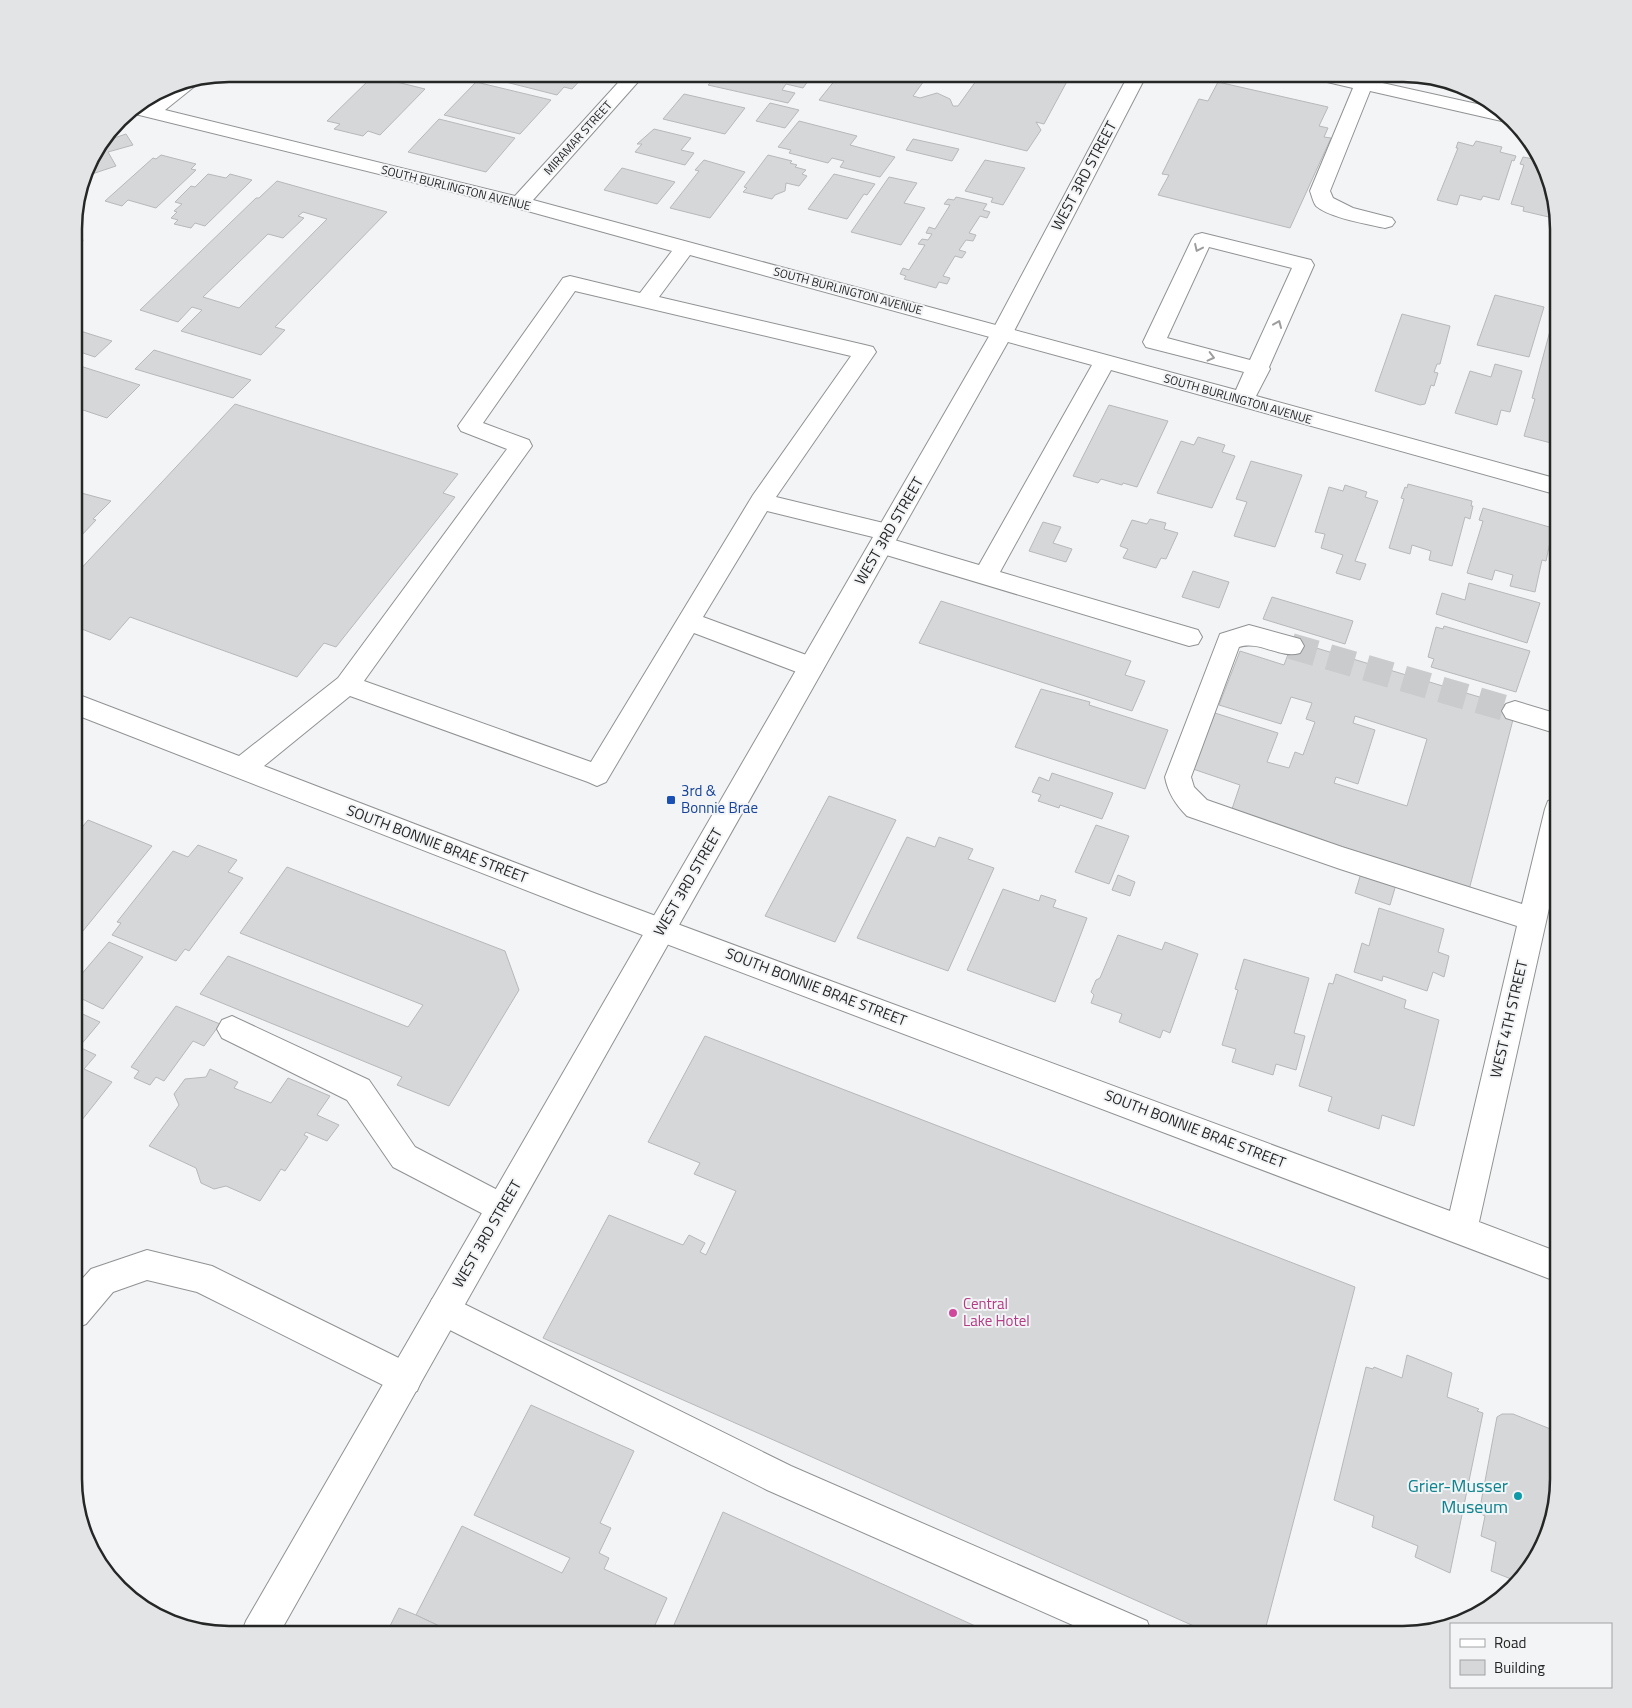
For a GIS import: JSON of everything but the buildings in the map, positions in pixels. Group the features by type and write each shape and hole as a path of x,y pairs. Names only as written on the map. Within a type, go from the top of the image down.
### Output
{"street":[{"name":"MIRAMAR STREET","path":"520,203 628,83"},
{"name":"WEST 3RD STREET","path":"264,1626 1002,333 1133,83"},
{"path":"1354,83 1320,191 1324,202 1346,212 1385,222"},
{"path":"1368,83 1491,112"},
{"name":"SOUTH BURLINGTON AVENUE","path":"144,110 520,203 1002,333 1550,486"},
{"path":"1243,400 1258,369 1304,265 1202,239 1154,342 1258,369"},
{"path":"645,301 685,248"},
{"path":"242,768 347,685 521,446 469,426 570,283 865,352 761,501 597,775 347,685"},
{"path":"985,576 1105,362"},
{"path":"761,501 885,538 985,576 1189,637"},
{"path":"688,621 811,667"},
{"path":"1291,646 1249,634 1229,641 1178,777 1180,788 1189,802 1197,808 1340,858 1533,919"},
{"name":"SOUTH BONNIE BRAE STREET","path":"83,706 661,929 1550,1264"},
{"path":"1515,711 1550,722"},
{"name":"WEST 4TH STREET","path":"1461,1230 1550,844"},
{"path":"232,1029 358,1090 404,1157 502,1208"},
{"path":"83,1303 102,1280 147,1265 202,1277 405,1379"},
{"path":"444,1310 780,1478 1116,1626"}],"tunnel":[{"path":"1291,646 1515,711"}],"place":[{"name":"3rd & Bonnie Brae","path":"671,800"},
{"name":"Central Lake Hotel","path":"953,1313"},
{"name":"Grier-Musser Museum","path":"1518,1496"}]}
